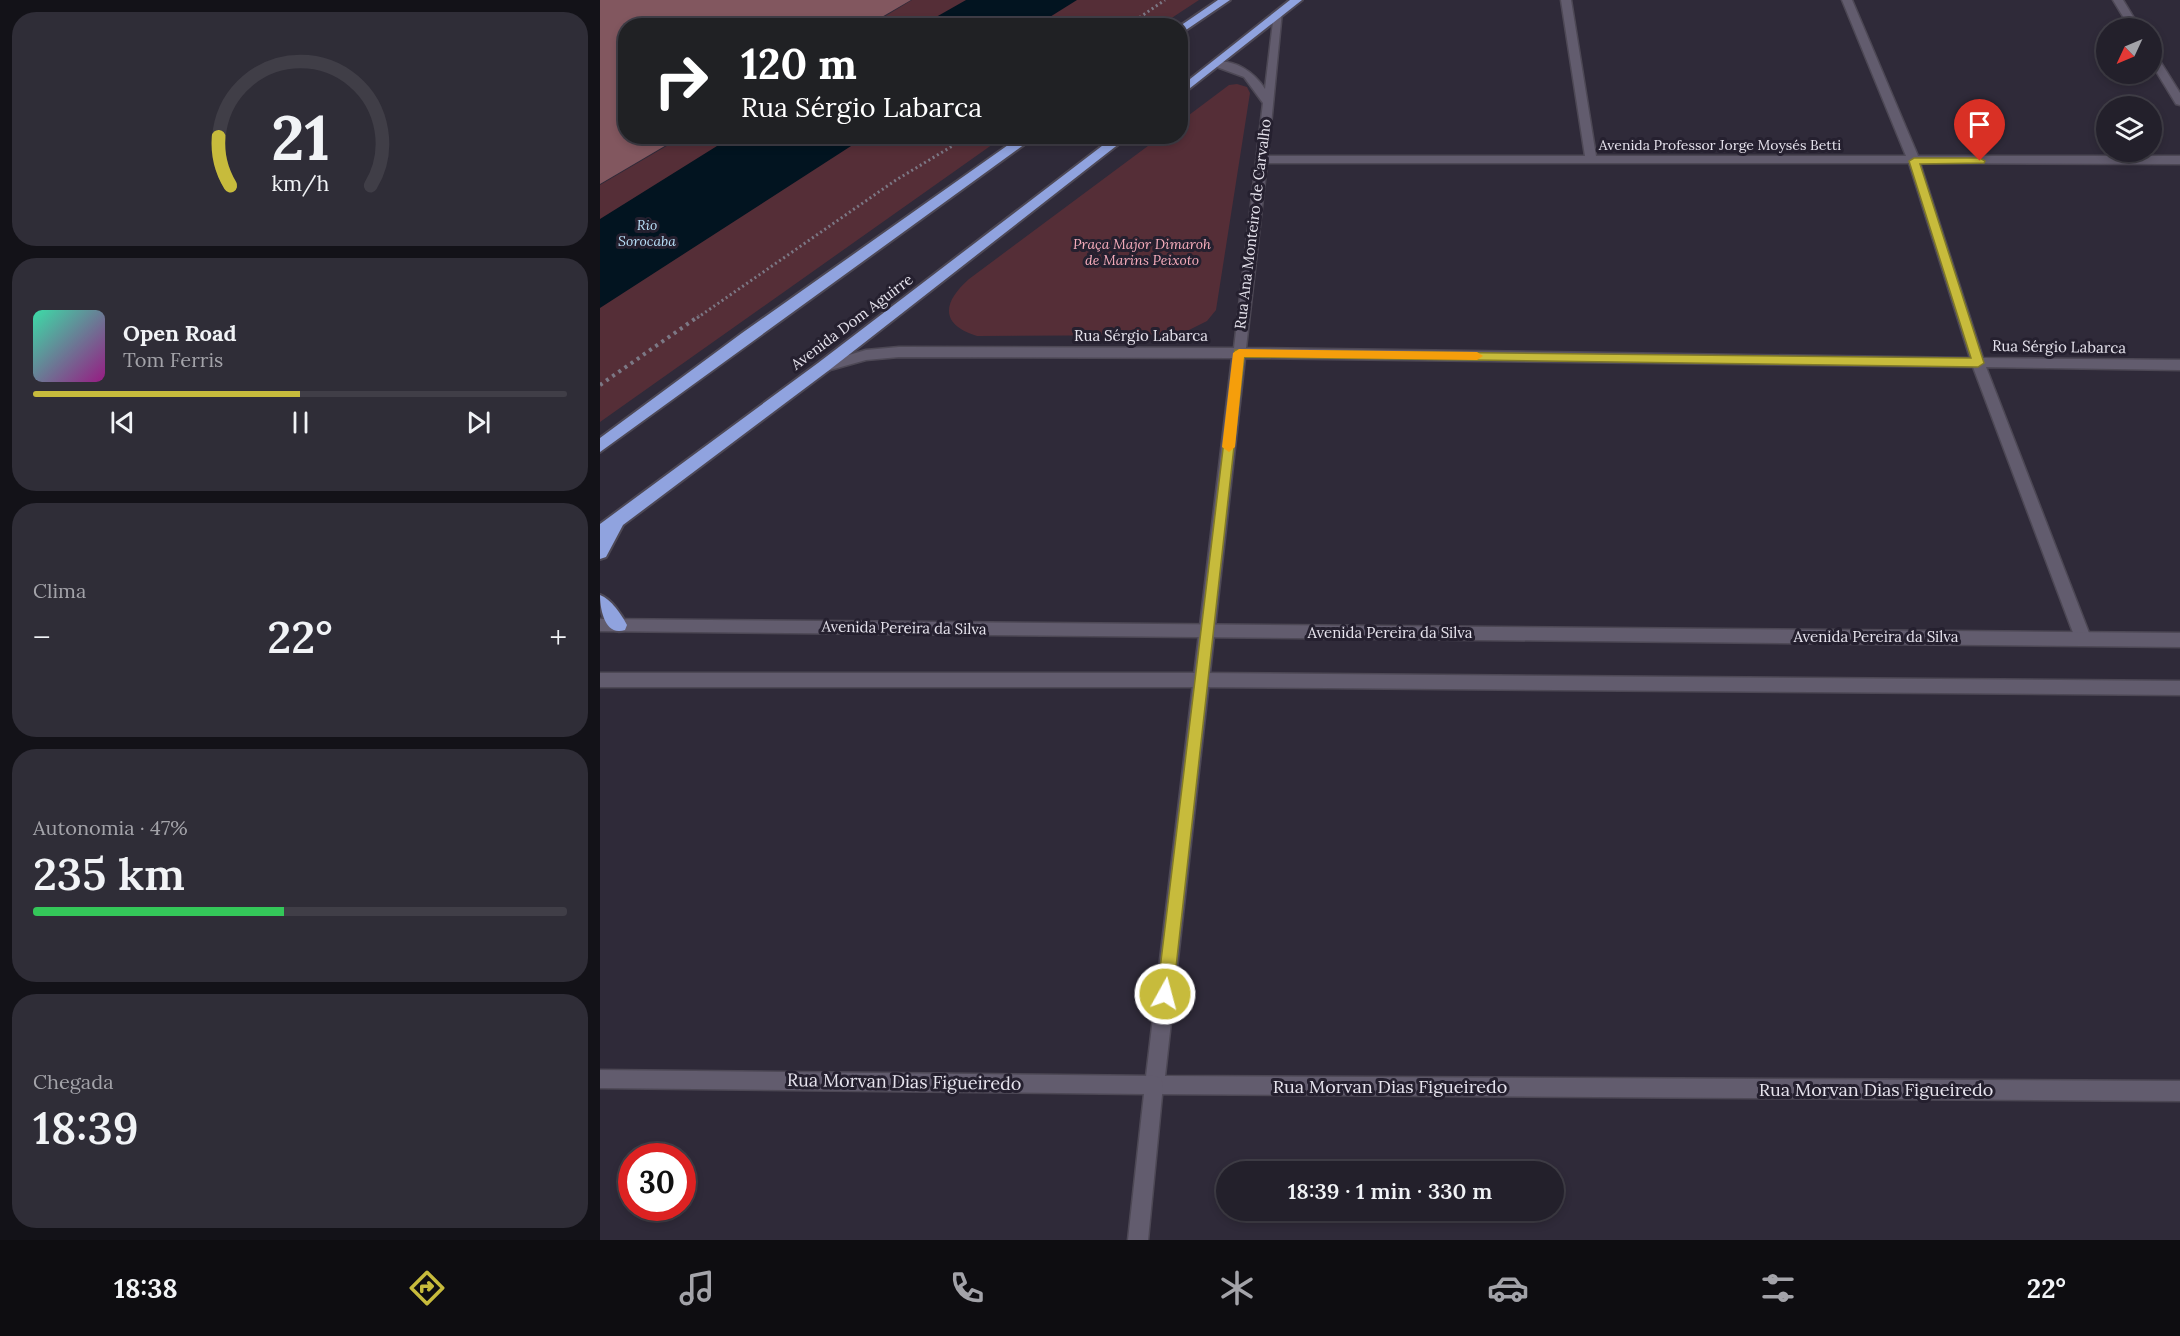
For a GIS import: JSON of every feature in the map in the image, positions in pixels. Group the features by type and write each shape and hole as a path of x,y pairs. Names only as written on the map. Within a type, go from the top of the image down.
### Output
{"highway":[{"path":"1188,25 1225,0"},
{"path":"1188,87 1297,0"},
{"path":"600,446 747,337 1019,144"},
{"name":"Avenida Dom Aguirre","path":"600,533 823,367 1113,144"},
{"path":"600,552 618,519"},
{"path":"600,602 619,625"}],"street":[{"path":"1566,0 1591,160"},
{"path":"1847,0 1914,161 1978,363 2083,638"},
{"path":"2118,0 2129,18"},
{"name":"Rua Ana Monteiro de Carvalho","path":"1137,1240 1279,13"},
{"name":"Rua Ana Monteiro de Carvalho","path":"1218,64 1241,69 1254,77 1268,101"},
{"path":"2162,73 2180,102"},
{"name":"Avenida Professor Jorge Moysés Betti","path":"1261,159 2180,160"},
{"name":"Rua Sérgio Labarca","path":"823,367 866,354 899,352 1239,353 2180,365"},
{"name":"Avenida Pereira da Silva","path":"600,625 2180,640"},
{"path":"600,680 1202,680 2180,688"},
{"name":"Rua Morvan Dias Figueiredo","path":"600,1079 2180,1091"}],"path":[{"path":"1139,18 1166,0"},
{"path":"600,385 896,180 956,144"}],"green space":[{"path":"912,0 1199,0 1172,18 882,18"},
{"name":"Praça Major Dimaroh de Marins Peixoto","path":"1237,84 1247,87 1250,93 1216,310 1207,321 1179,335 977,336 956,325 949,312 950,304 969,279 1151,144 1188,144 1188,116 1229,85"},
{"path":"670,144 993,144 600,422 600,185"}],"shaded area":[{"path":"600,0 911,0 880,18 618,18 618,144 668,144 600,184"}],"water":[{"path":"966,0 1077,0 1048,18 934,18"},
{"name":"Rio Sorocaba","path":"720,144 854,144 600,308 600,219"}],"slow traffic":[{"path":"1229,447 1239,353 1477,356"}],"route":[{"path":"1165,994 1239,353 1978,363 1914,161 1980,161"}]}
